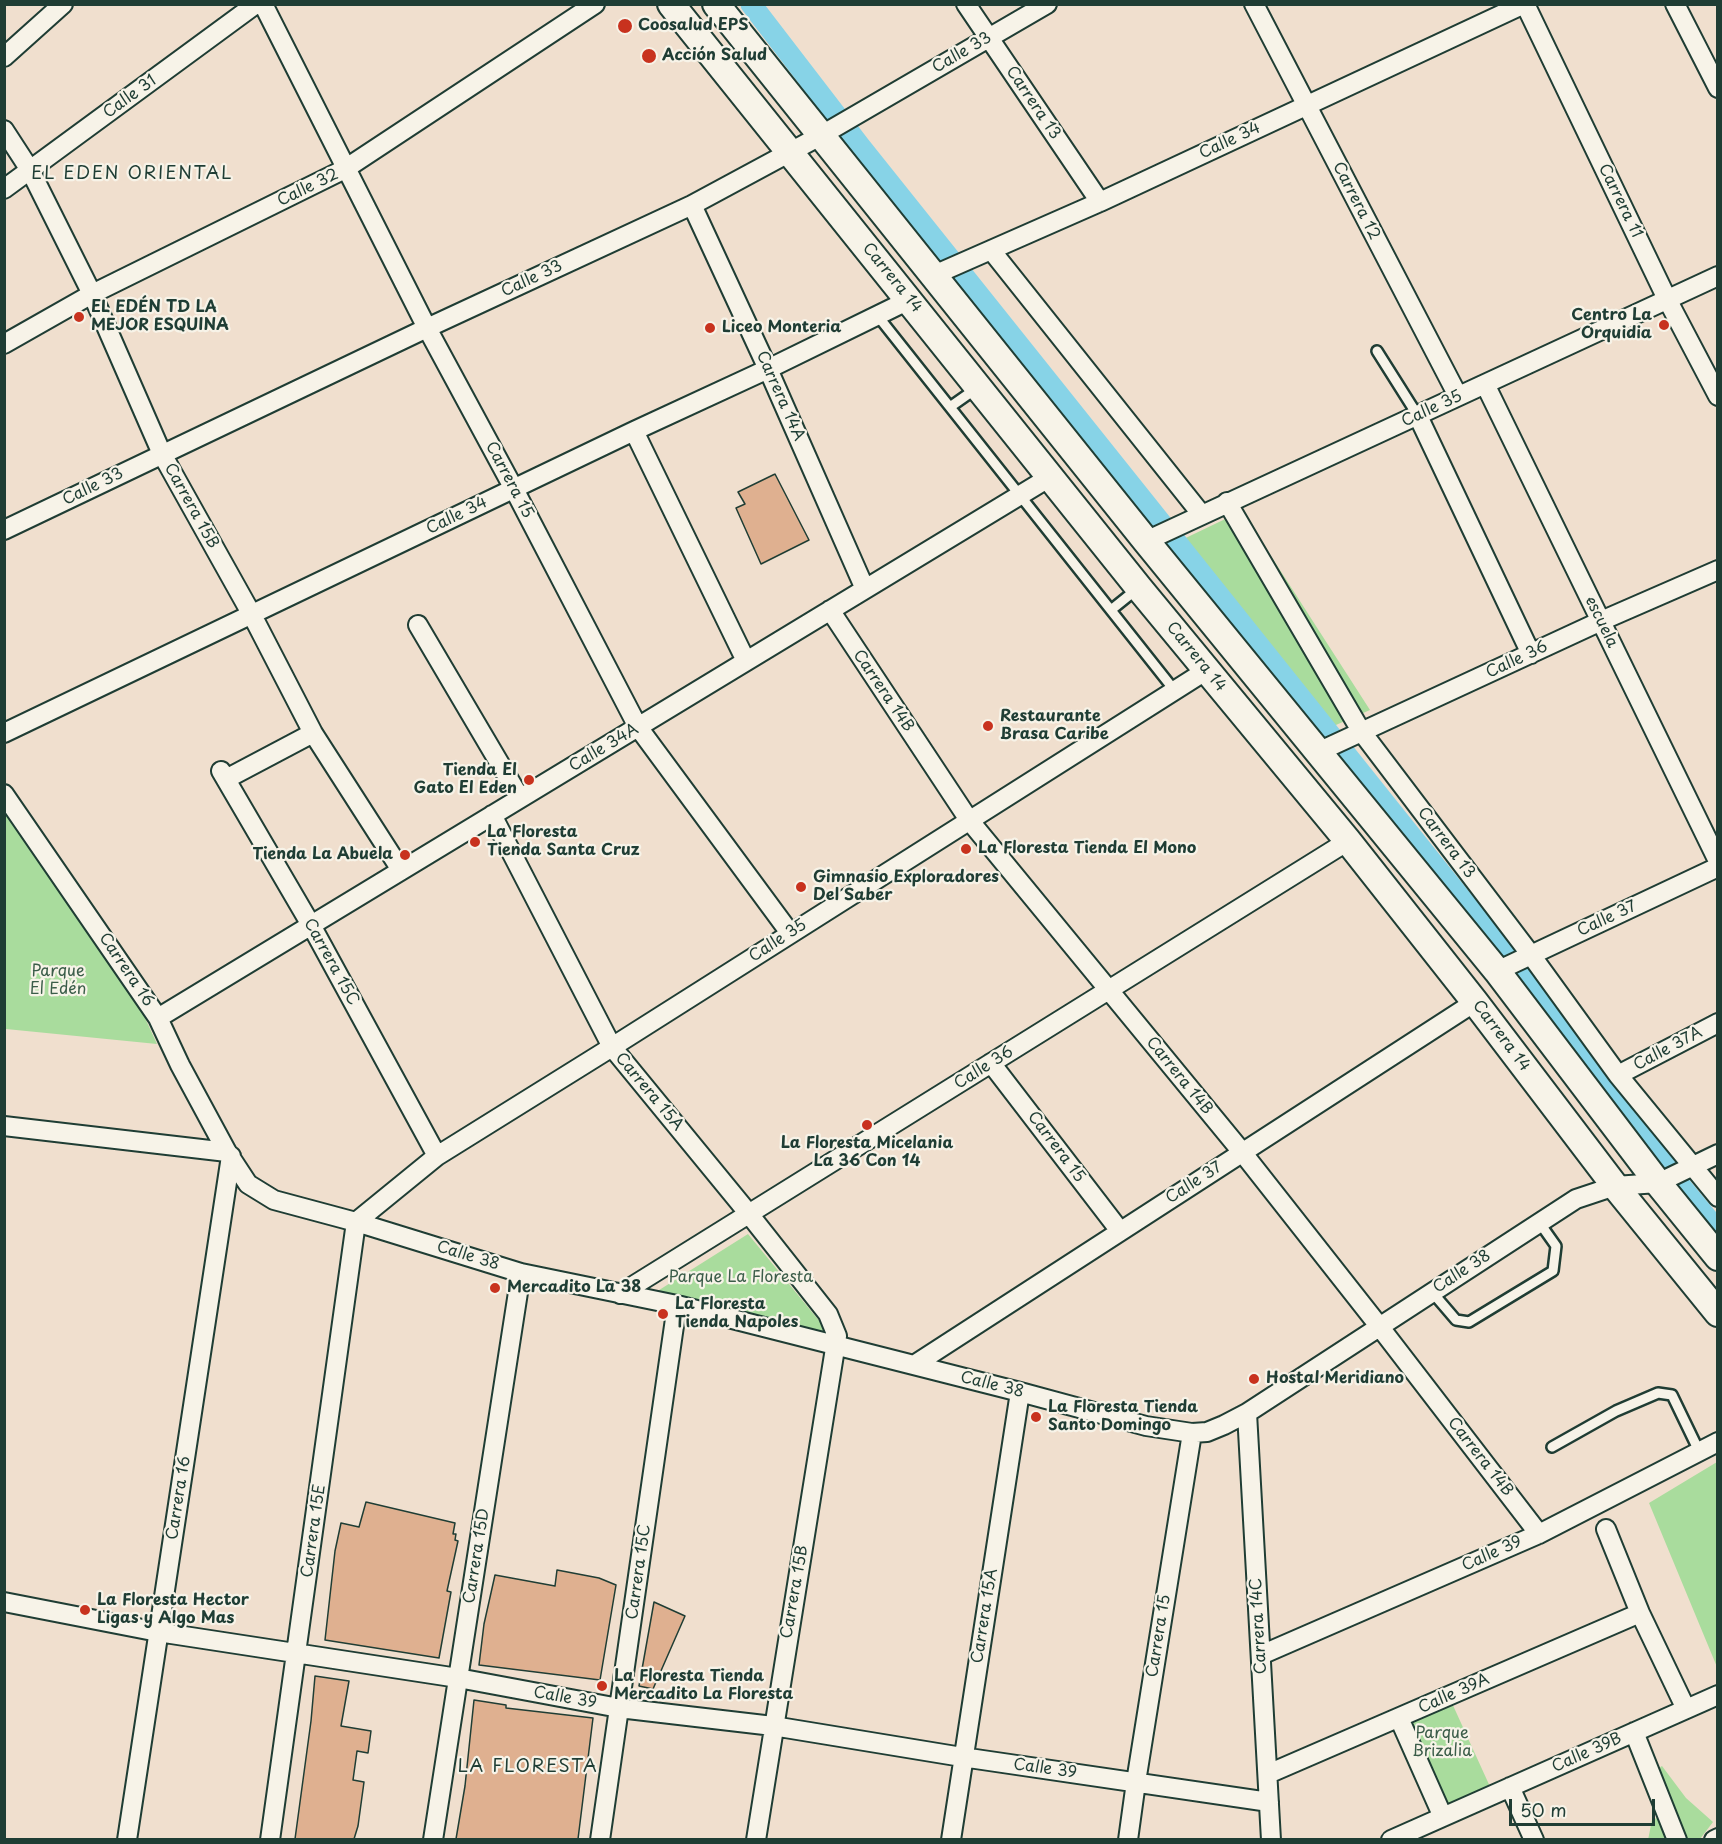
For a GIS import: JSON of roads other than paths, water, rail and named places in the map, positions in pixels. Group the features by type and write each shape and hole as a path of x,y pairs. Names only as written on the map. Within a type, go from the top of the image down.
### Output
{"main road":[{"name":"Carrera 14","path":"671,4 1139,588 1348,841 1475,1002 1615,1186 1718,1313"},
{"path":"716,4 829,131 1503,968 1664,1180 1718,1257"}],"street":[{"path":"4,57 63,4"},
{"name":"Calle 31","path":"4,189 256,4"},
{"name":"Carrera 15","path":"263,4 345,170 638,728 790,933"},
{"name":"Calle 32","path":"4,344 92,294 345,170 595,4"},
{"name":"Carrera 13","path":"966,4 1100,202"},
{"name":"Calle 33","path":"4,530 427,328 692,205 829,131 1047,4"},
{"name":"Carrera 12","path":"1254,4 1458,396"},
{"name":"Calle 34","path":"942,272 1100,202 1524,4"},
{"name":"Carrera 11","path":"1524,4 1667,299 1718,396"},
{"path":"1675,4 1718,88"},
{"name":"Carrera 15B","path":"4,130 30,170 92,294 162,454 252,615 313,733 401,870"},
{"name":"Carrera 14A","path":"692,205 768,369 865,589"},
{"path":"985,253 1193,519"},
{"name":"Calle 35","path":"1154,537 1718,276"},
{"name":"Calle 34","path":"4,733 909,300"},
{"name":"escuela","path":"1485,384 1718,861"},
{"path":"1418,416 1531,654"},
{"path":"634,432 746,661"},
{"name":"Calle 34A","path":"158,1018 1050,477"},
{"name":"Carrera 13","path":"1227,502 1359,732 1689,1167 1718,1197"},
{"name":"Calle 36","path":"1325,748 1601,621 1718,570"},
{"name":"Carrera 14B","path":"830,610 969,820 1242,1152 1539,1534"},
{"path":"418,625 520,798"},
{"name":"Calle 35","path":"356,1222 436,1156 1207,670"},
{"name":"Carrera 15C","path":"313,733 224,775 311,925 436,1156"},
{"name":"Carrera 16","path":"4,794 158,1018 180,1065 248,1184"},
{"name":"Carrera 15A","path":"492,815 612,1047 828,1314 837,1336 837,1346"},
{"name":"Calle 36","path":"620,1294 1348,841"},
{"name":"Calle 37","path":"1503,968 1718,867"},
{"name":"Calle 37","path":"914,1365 1475,1002"},
{"name":"Calle 37A","path":"1618,1075 1718,1023"},
{"name":"Carrera 15","path":"991,1063 1120,1231"},
{"path":"4,1126 229,1154"},
{"name":"Carrera 16","path":"127,1839 229,1154"},
{"name":"Calle 38","path":"248,1184 274,1200 356,1222 521,1273 677,1305 1146,1426 1192,1433 1207,1432 1247,1413 1576,1199 1615,1186 1664,1180 1718,1154"},
{"name":"Carrera 15E","path":"270,1839 298,1654 356,1222"},
{"name":"Carrera 15D","path":"433,1839 521,1273"},
{"name":"Carrera 15C","path":"600,1839 677,1305"},
{"name":"Carrera 15B","path":"756,1839 837,1346"},
{"name":"Carrera 15A","path":"951,1839 1020,1392"},
{"name":"Carrera 14C","path":"1247,1413 1270,1839"},
{"name":"Carrera 15","path":"1128,1839 1192,1433"},
{"name":"Calle 39","path":"1261,1655 1539,1534 1718,1442"},
{"path":"1606,1529 1640,1614 1686,1709"},
{"name":"Calle 39","path":"4,1602 158,1632 458,1678 619,1708 773,1726 1269,1802"},
{"name":"Calle 39A","path":"1268,1774 1640,1614"},
{"name":"Calle 39B","path":"1401,1837 1718,1695"},
{"path":"1399,1718 1443,1817"},
{"path":"1635,1732 1677,1839"},
{"path":"1510,1787 1534,1839"}],"lane":[{"path":"877,315 1175,691"},
{"path":"1377,351 1418,416"},
{"path":"950,407 979,387"},
{"path":"1111,610 1139,588"},
{"path":"1432,1292 1456,1320 1469,1322 1553,1271 1556,1246 1539,1222"},
{"path":"1552,1447 1616,1411 1658,1393 1672,1395 1699,1451"}],"waterway":[{"path":"751,4 860,146 1528,982 1684,1190 1718,1231"}],"place":[{"name":"Coosalud EPS","path":"625,26"},
{"name":"Acción Salud","path":"649,56"},
{"name":"EL EDÉN TD LA MEJOR ESQUINA","path":"79,317"},
{"name":"Centro La Orquidia","path":"1664,325"},
{"name":"Liceo Monteria","path":"710,328"},
{"name":"Restaurante Brasa Caribe","path":"988,726"},
{"name":"Tienda El Gato El Eden","path":"529,780"},
{"name":"La Floresta Tienda Santa Cruz","path":"475,842"},
{"name":"La Floresta Tienda El Mono","path":"966,849"},
{"name":"Tienda La Abuela","path":"405,855"},
{"name":"Gimnasio Exploradores Del Saber","path":"801,887"},
{"name":"La Floresta Micelania La 36 Con 14","path":"867,1125"},
{"name":"Mercadito La 38","path":"495,1288"},
{"name":"La Floresta Tienda Napoles","path":"663,1314"},
{"name":"Hostal Meridiano","path":"1254,1379"},
{"name":"La Floresta Tienda Santo Domingo","path":"1036,1417"},
{"name":"La Floresta Hector Ligas y Algo Mas","path":"85,1610"},
{"name":"La Floresta Tienda Mercadito La Floresta","path":"602,1686"}],"district":[{"name":"EL EDEN ORIENTAL","path":"132,174"},
{"name":"LA FLORESTA","path":"528,1767"}],"park label":[{"name":"Parque El Edén","path":"58,981"},
{"name":"Parque La Floresta","path":"741,1278"},
{"name":"Parque Brizalia","path":"1442,1743"}]}
